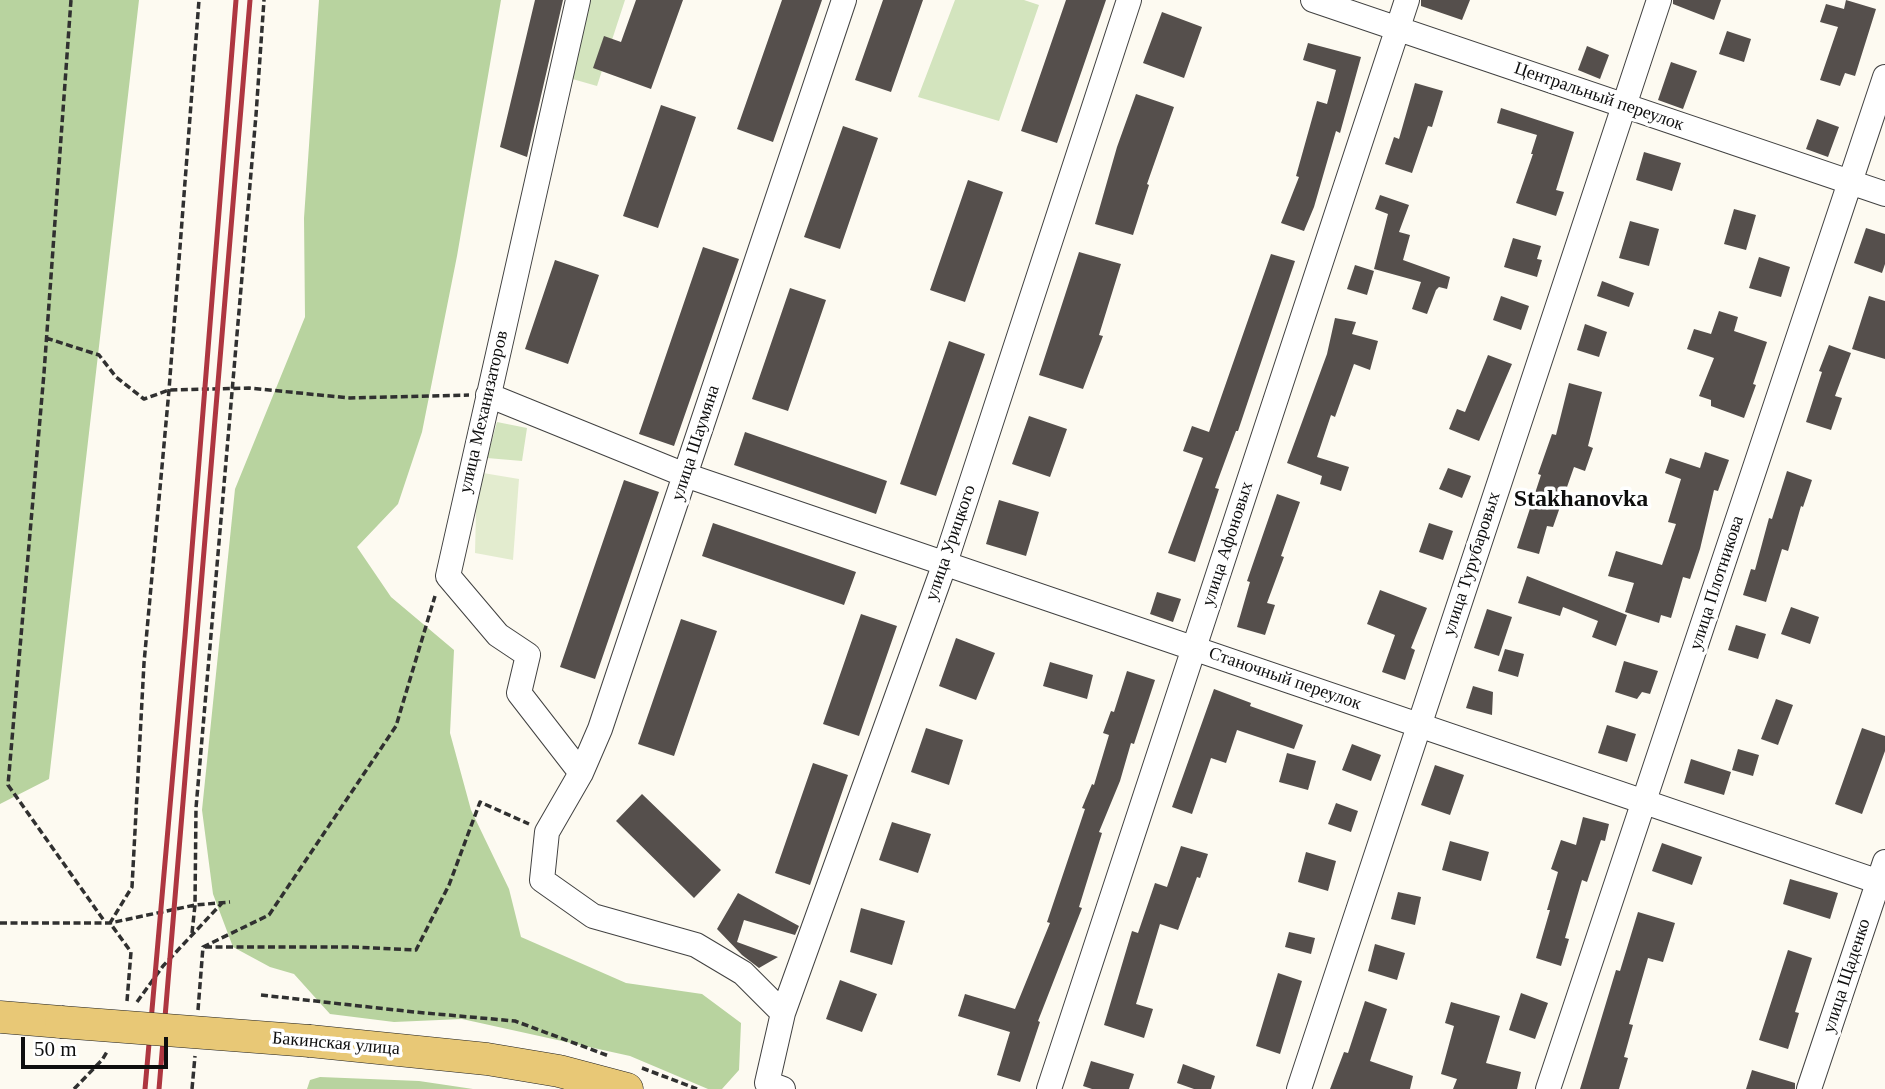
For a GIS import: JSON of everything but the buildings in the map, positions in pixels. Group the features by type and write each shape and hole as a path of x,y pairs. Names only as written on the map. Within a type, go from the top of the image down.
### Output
{"main road":[{"name":"Бакинская улица","path":"0,1017 61,1031 310,1051 487,1059 559,1071 626,1071"},
{"name":"Бакинская улица","path":"0,1036 61,1031"},
{"name":"Бакинская улица","path":"310,1051 418,1071 541,1089"}],"street":[{"name":"улица Механизаторов","path":"578,0 447,576 498,635 528,655 519,693 581,773"},
{"name":"улица Шаумяна","path":"783,1013 743,973 696,944 593,916 542,880 547,832 581,773 600,729 844,0"},
{"name":"улица Урицкого","path":"775,1086 783,1013 945,563 1129,0"},
{"name":"Центральный переулок","path":"1313,0 1885,194"},
{"name":"улица Афоновых","path":"1049,1089 1407,0"},
{"name":"улица Турубаровых","path":"1299,1089 1659,0"},
{"name":"улица Плотникова","path":"1548,1089 1885,77"},
{"name":"Станочный переулок","path":"488,395 685,475 1644,801 1883,876"},
{"name":"улица Щаденко","path":"1810,1089 1883,876"}],"path":[{"path":"71,0 46,338 8,785 131,952 127,1007"},
{"path":"107,922 132,887 144,663 169,390 199,0"},
{"path":"192,933 195,905 196,808 264,0"},
{"path":"46,338 99,355 116,377 144,399 169,390 233,388 350,398 488,395"},
{"path":"203,947 269,915 396,726 437,591"},
{"path":"203,947 416,950 449,885 480,802 547,832"},
{"path":"0,923 107,922 195,905 230,902"},
{"path":"146,989 192,933 222,903"},
{"path":"198,1011 203,947"},
{"path":"261,995 515,1021 626,1071 698,1089"},
{"path":"192,1089 195,1050"}],"green space":[{"path":"0,0 139,0 49,779 0,804"},
{"path":"319,0 501,0 457,256 422,432 398,504 357,547 391,597 454,650 450,733 471,810 509,889 521,937 626,983 702,994 741,1023 739,1070 722,1089 708,1089 630,1056 462,1019 394,1022 330,1014 294,974 270,967 233,947 213,894 202,810 235,489 305,317 304,218"},
{"path":"591,0 625,0 597,86 569,78"},
{"path":"955,0 1024,0 1039,5 999,121 918,97"},
{"path":"497,422 527,428 522,461 487,458"},
{"path":"477,472 519,479 513,560 475,553"},
{"path":"320,1077 419,1081 473,1089 307,1089 310,1080"}],"railway":[{"path":"145,1089 185,636 236,0"},
{"path":"159,1089 250,0"}],"district":[{"name":"Stakhanovka","path":"1581,500"}]}
